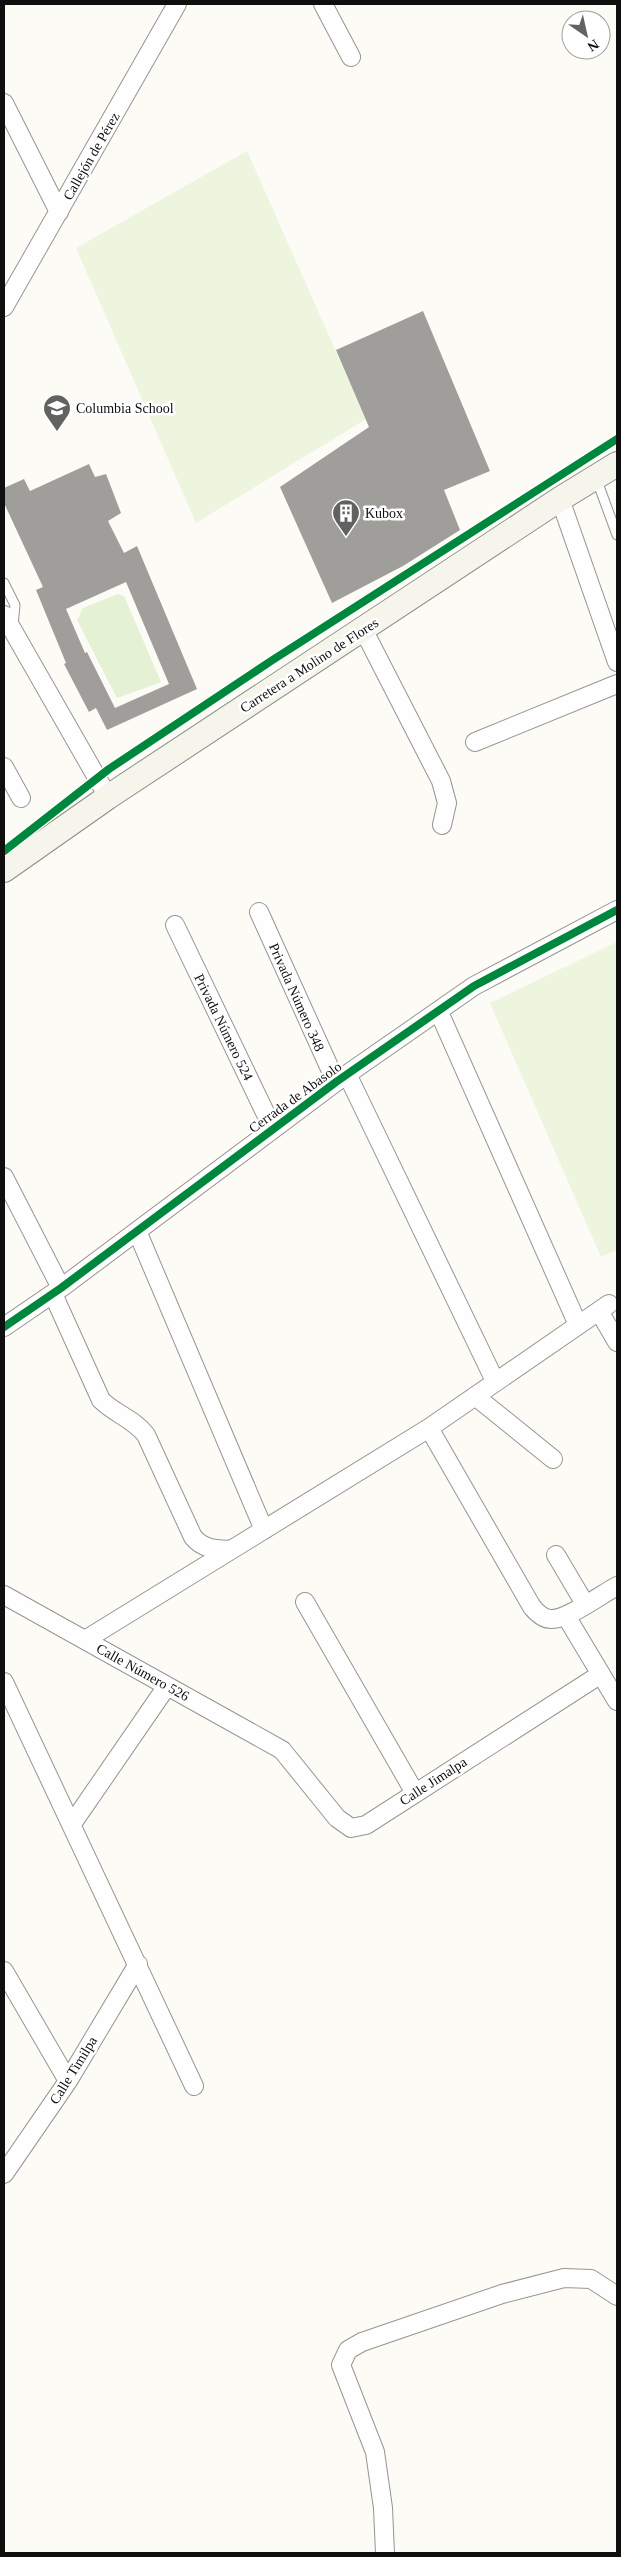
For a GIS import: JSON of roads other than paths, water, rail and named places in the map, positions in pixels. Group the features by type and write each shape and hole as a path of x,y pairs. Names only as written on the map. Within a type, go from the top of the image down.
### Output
{"main road":[{"name":"Carretera a Molino de Flores","path":"4,870 108,796 617,464"}],"street":[{"name":"Callejón de Pérez","path":"4,307 177,4"},
{"path":"323,4 351,57"},
{"path":"4,104 58,212"},
{"path":"560,500 617,662"},
{"path":"4,615 108,796"},
{"path":"363,629 441,782 447,803 442,825"},
{"path":"475,742 617,684"},
{"path":"4,767 21,798"},
{"name":"Cerrada de Abasolo","path":"4,1328 57,1291 341,1078 501,970 617,910"},
{"name":"Privada Número 348","path":"259,912 495,1381"},
{"name":"Privada Número 524","path":"175,925 273,1128"},
{"path":"439,1012 578,1325"},
{"path":"4,1177 57,1291 101,1400 109,1408 139,1425 146,1435 193,1537 199,1544 206,1548 230,1550"},
{"path":"137,1231 264,1530"},
{"path":"86,1640 429,1428 604,1307 617,1342"},
{"path":"475,1396 553,1459"},
{"path":"429,1428 532,1607 540,1616 552,1619 566,1616 617,1586"},
{"path":"556,1555 585,1604"},
{"name":"Calle Número 526","path":"4,1595 282,1750"},
{"path":"305,1602 415,1793"},
{"path":"566,1616 617,1701"},
{"name":"Calle Jimalpa","path":"282,1750 337,1818 351,1828 366,1825 601,1674"},
{"path":"4,1682 194,2086"},
{"path":"72,1824 167,1686"},
{"name":"Calle Timilpa","path":"4,2174 68,2081 138,1964"},
{"path":"4,1971 68,2081"},
{"path":"385,2553 383,2508 375,2452 341,2365 348,2350 362,2342 493,2297 564,2278 590,2280 617,2296"}],"lane":[{"path":"596,477 616,529"},
{"path":"4,583 15,605 12,631"}],"place":[{"name":"Columbia School","path":"57,432"},
{"name":"Kubox","path":"346,537"}]}
